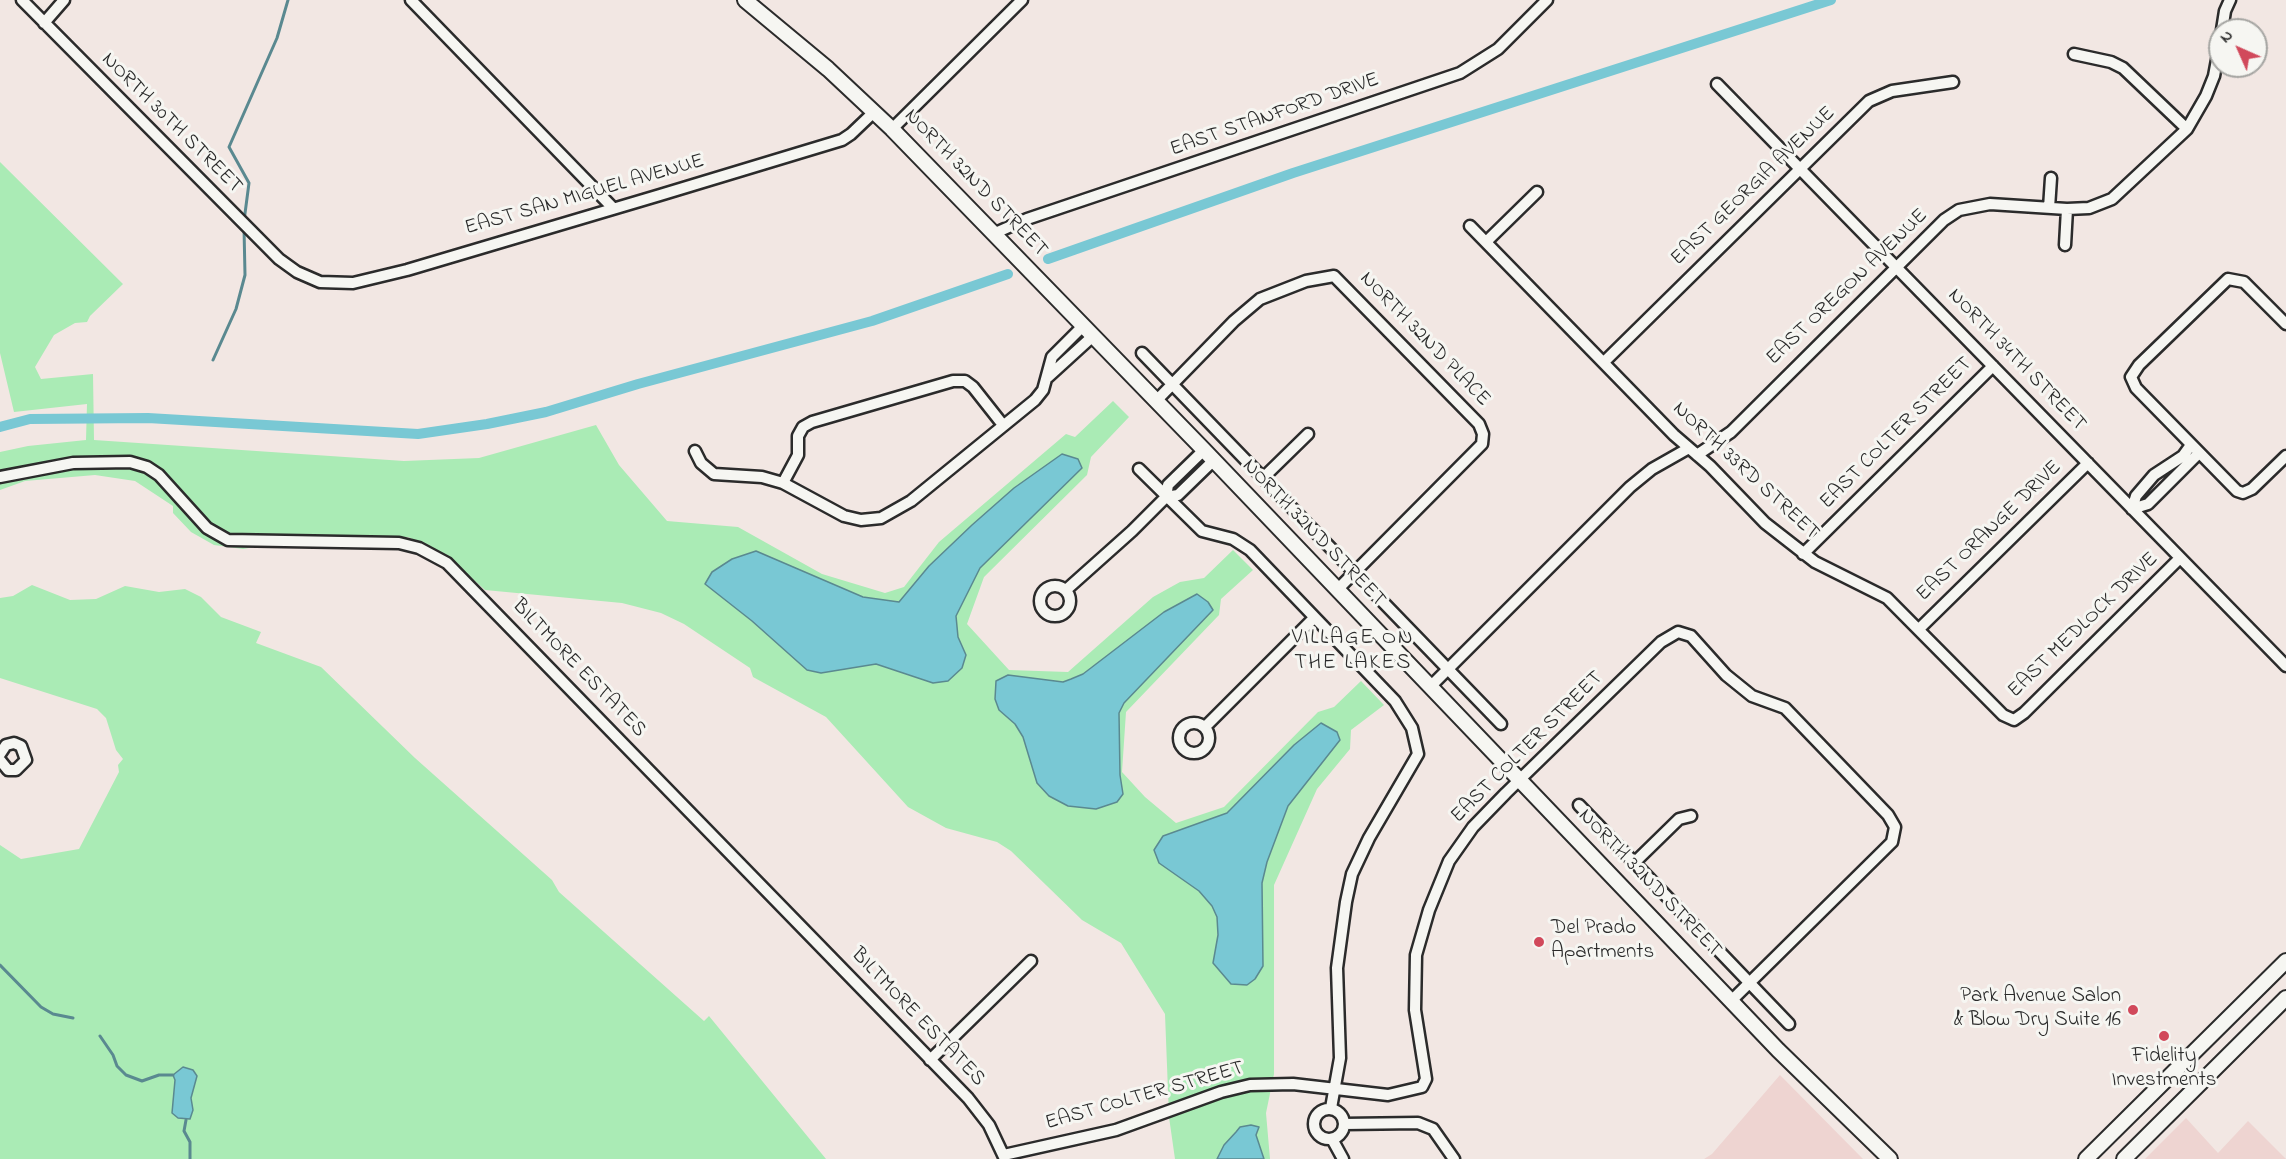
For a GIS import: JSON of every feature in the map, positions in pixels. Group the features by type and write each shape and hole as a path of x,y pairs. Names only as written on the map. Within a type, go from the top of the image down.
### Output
{"main road":[{"name":"NORTH 32ND STREET","path":"745,0 892,129 1209,455 1731,1000 1890,1159"},
{"path":"2086,1159 2281,966 2286,981"},
{"path":"2124,1159 2286,998"}],"street":[{"name":"NORTH 30TH STREET","path":"22,0 279,260 297,272"},
{"path":"44,23 64,0"},
{"path":"411,0 612,207"},
{"path":"892,129 1022,0"},
{"name":"EAST STANFORD DRIVE","path":"993,234 1027,219 1460,73 1505,42 1548,0"},
{"path":"2224,18 2230,0"},
{"path":"2074,54 2111,62 2123,68 2187,129"},
{"name":"EAST OREGON AVENUE","path":"1430,687 1630,487 1652,469 1731,432 1959,210 1990,204 2067,209 2089,208 2112,199 2187,129 2206,96 2213,78"},
{"name":"EAST GEORGIA AVENUE","path":"1604,362 1869,101 1892,90 1953,82"},
{"name":"NORTH 34TH STREET","path":"1717,84 2286,666"},
{"name":"EAST SAN MIGUEL AVENUE","path":"297,272 320,282 352,283 407,270 842,140 874,112"},
{"path":"2049,208 2051,178"},
{"path":"1487,241 1537,192"},
{"path":"2065,245 2067,209"},
{"name":"NORTH 33RD STREET","path":"1470,226 1765,523 1803,554 1887,598 1920,628 2003,715 2014,720"},
{"name":"NORTH 32ND PLACE","path":"1173,384 1234,321 1260,299 1306,281 1334,276 1479,424 1483,434 1482,444 1354,572"},
{"path":"2286,324 2244,282 2234,278 2214,291 2139,365 2131,377 2136,388 2231,486 2243,493 2252,489 2286,456"},
{"path":"695,451 700,463 714,474 762,477 783,483 844,516 861,520 880,518 911,501 1035,400 1048,376 1088,331"},
{"name":"NORTH 32ND STREET","path":"1142,353 1502,724"},
{"name":"EAST COLTER STREET","path":"1803,554 1993,366"},
{"path":"783,483 798,455 798,436 803,427 812,422 953,381 965,381 973,387 1004,425"},
{"path":"1156,401 1173,384"},
{"path":"1263,478 1308,435"},
{"path":"2132,509 2136,496 2154,475 2195,449"},
{"path":"2132,509 2148,504 2165,487 2195,449"},
{"path":"1166,497 1168,485 1209,455"},
{"path":"1066,590 1166,497 1178,495 1209,455"},
{"name":"BILTMORE ESTATES","path":"0,477 73,463 130,462 147,467 159,475 207,528 228,540 399,543 419,548 447,563 978,1110 1004,1157"},
{"name":"EAST ORANGE DRIVE","path":"1920,628 2088,463"},
{"path":"1139,469 1202,531 1233,539 1250,550 1395,701 1413,728 1418,754 1369,838 1352,873 1339,940 1337,968 1340,1058 1331,1108"},
{"path":"2154,475 2165,487"},
{"path":"1178,476 1187,486"},
{"name":"EAST MEDLOCK DRIVE","path":"2014,720 2181,558"},
{"path":"1337,590 1354,572"},
{"path":"1205,727 1314,618"},
{"name":"EAST COLTER STREET","path":"1004,1157 1116,1130 1221,1092 1254,1085 1293,1084 1388,1095 1422,1087 1426,1079 1415,1010 1416,956 1422,931 1449,861 1473,827 1661,642 1678,632 1691,636 1726,675 1752,696 1785,708 1888,815 1894,827 1892,842 1749,983"},
{"path":"0,760 8,770 16,770 26,760 21,746 14,743 2,745"},
{"name":"NORTH 32ND STREET","path":"1579,805 1789,1024"},
{"path":"1634,862 1679,819 1691,816"},
{"path":"930,1060 1031,961"},
{"path":"1731,1000 1749,983"},
{"path":"1331,1108 1339,1113 1344,1124 1342,1132 1332,1139 1319,1136 1313,1126 1319,1112 1331,1108"},
{"path":"1344,1124 1418,1123 1433,1129 1454,1159"},
{"path":"1332,1139 1343,1159"}],"shaded area":[{"path":"1780,1075 1863,1159 1704,1159 1712,1154"},
{"path":"2186,1118 2218,1153 2248,1121 2286,1159 2145,1159"}],"green space":[{"path":"0,162 123,284 90,316 87,322 75,323 54,335 35,367 41,379 93,374 94,440 404,461 479,458 596,425 619,465 667,521 738,527 822,574 885,593 904,587 939,542 1066,434 1075,437 1113,401 1129,417 1091,457 1087,475 984,577 967,624 1009,670 1068,672 1153,597 1180,582 1204,578 1233,550 1253,570 1221,599 1219,615 1126,712 1122,772 1145,797 1176,823 1224,807 1318,712 1334,707 1361,681 1384,705 1351,730 1350,749 1317,789 1274,885 1274,1074 1266,1113 1270,1159 1175,1159 1169,1117 1165,1014 1121,943 1082,920 1011,851 997,842 946,828 908,807 826,717 753,677 750,668 684,624 661,613 622,603 485,590 447,556 408,537 311,537 243,549 214,545 191,532 173,513 173,506 135,481 95,475 25,481 0,490 0,452 28,446 86,440 87,404 14,412 0,353"},
{"path":"32,585 70,600 96,599 125,586 159,592 185,589 201,597 221,617 261,632 256,643 321,667 415,758 552,880 559,892 704,1021 709,1016 826,1159 0,1159 0,845 21,859 79,849 119,772 118,765 123,759 116,750 106,718 97,709 0,678 0,598 13,596"}],"water":[{"path":"1062,454 1078,459 1082,468 980,568 956,616 958,637 966,655 962,668 948,681 933,683 876,664 821,673 807,670 752,621 705,584 712,572 732,559 756,551 863,597 899,602 929,566 972,525 1014,488"},
{"path":"1197,594 1208,602 1213,610 1124,703 1119,713 1120,775 1123,794 1117,802 1096,809 1068,806 1049,796 1037,783 1023,737 1015,724 999,710 995,699 996,681 1008,675 1063,682 1083,674 1164,612"},
{"path":"1321,723 1337,732 1340,740 1288,806 1267,862 1262,883 1263,966 1255,979 1247,985 1231,984 1213,963 1218,935 1217,917 1212,906 1199,891 1159,863 1154,850 1163,836 1227,813 1294,745"},
{"path":"183,1067 193,1070 197,1076 191,1098 193,1110 190,1119 178,1118 172,1113 175,1080 173,1075"},
{"path":"1251,1125 1259,1127 1256,1135 1264,1159 1217,1159 1224,1145 1240,1127"}],"waterway":[{"path":"244,221 249,183 229,147 277,38 288,0"},
{"path":"1048,259 1293,173 1831,0"},
{"path":"213,360 236,309 245,275 244,228"},
{"path":"0,427 30,419 148,418 418,434 487,424 546,412 638,384 872,321 1008,274"},
{"path":"0,965 41,1007 53,1014 73,1018"},
{"path":"100,1036 113,1055 117,1066 126,1075 142,1081 159,1075 173,1075"},
{"path":"186,1120 184,1131 190,1142 190,1159"}],"place":[{"name":"Del Prado Apartments","path":"1539,942"},
{"name":"Park Avenue Salon & Blow Dry Suite 16","path":"2133,1010"},
{"name":"Fidelity Investments","path":"2164,1036"}],"district":[{"name":"VILLAGE ON THE LAKES","path":"1353,652"}]}
